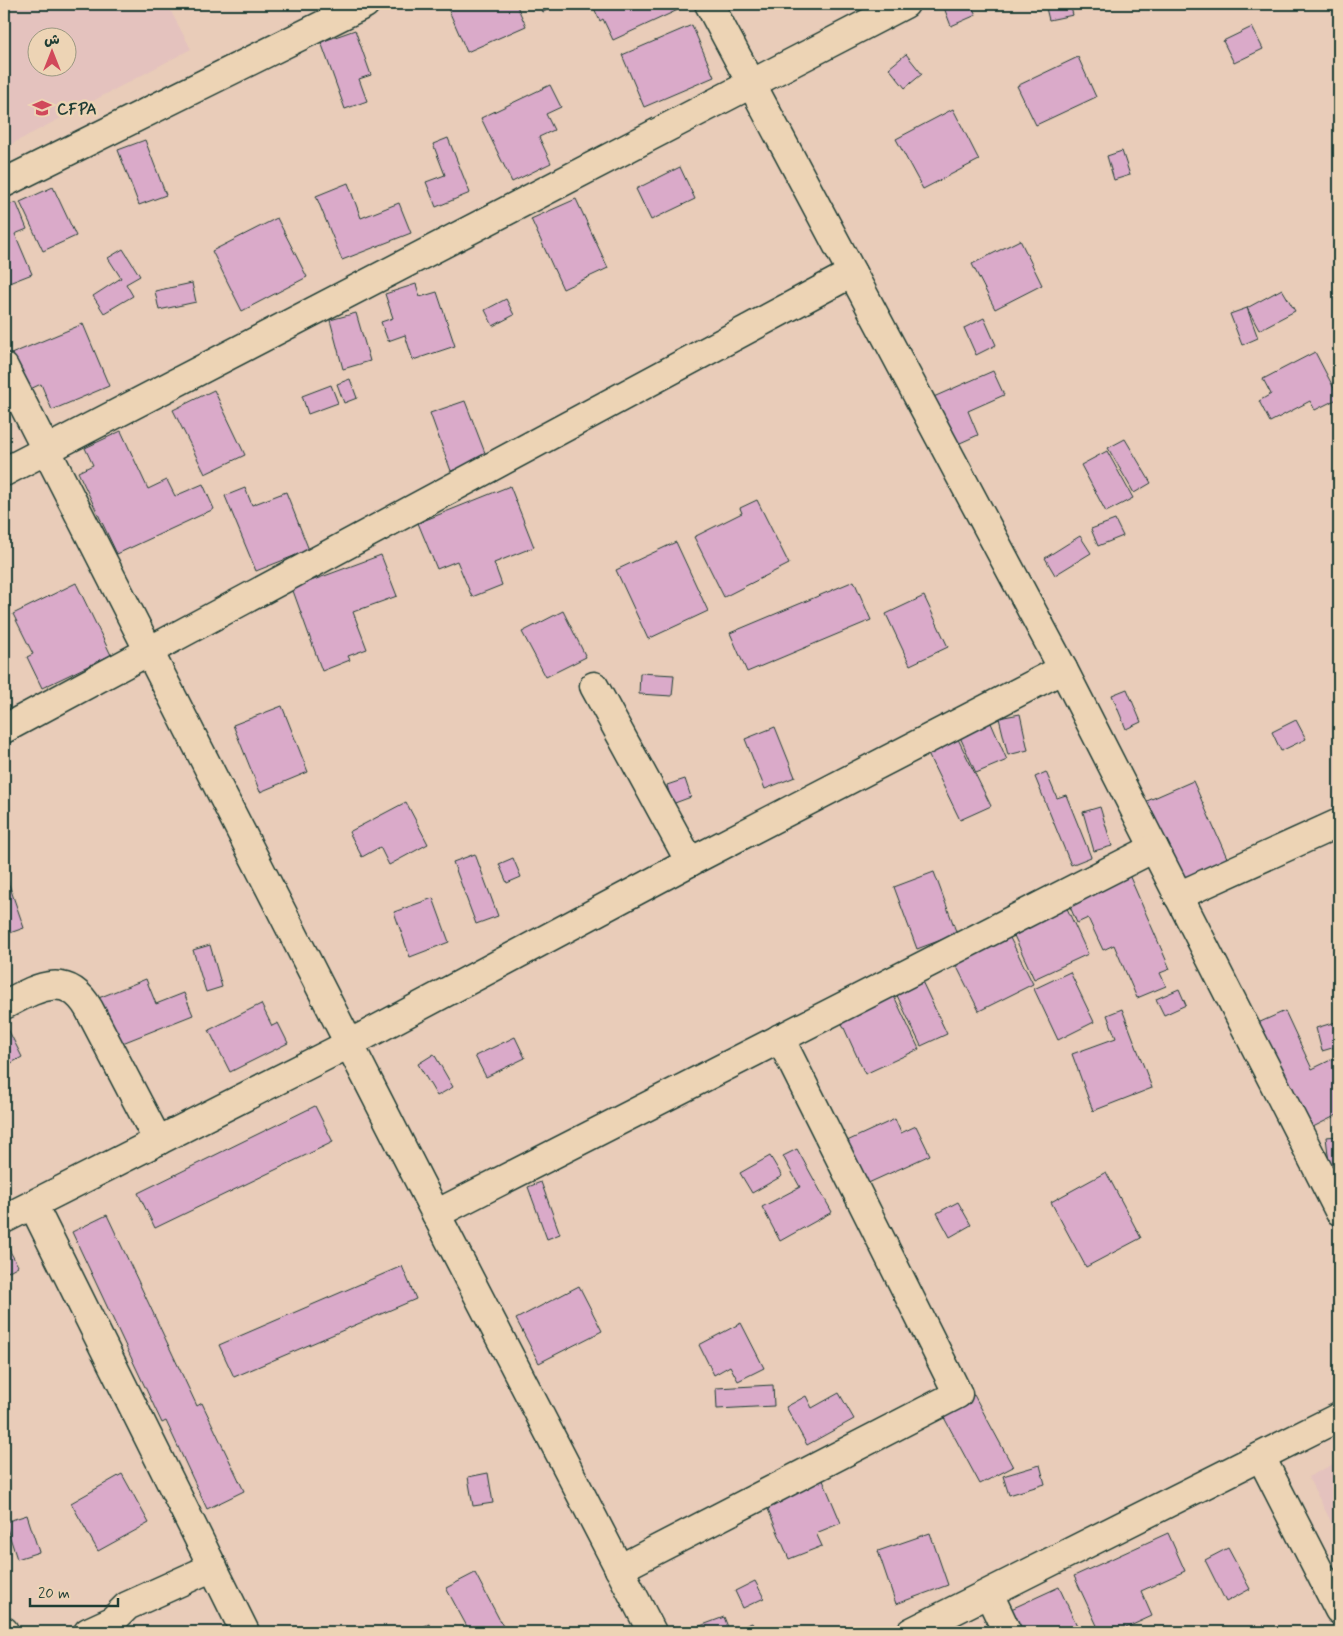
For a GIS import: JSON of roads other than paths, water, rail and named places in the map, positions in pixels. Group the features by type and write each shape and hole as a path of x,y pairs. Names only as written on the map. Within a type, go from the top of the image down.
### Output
{"street":[{"path":"4,183 366,4"},
{"path":"709,4 1063,669 1339,1211"},
{"path":"4,472 905,4"},
{"path":"4,729 150,653 852,273"},
{"path":"4,367 436,1214 652,1632"},
{"path":"4,1219 349,1044 690,862 1063,669"},
{"path":"594,686 690,862"},
{"path":"1178,896 1339,823"},
{"path":"436,1214 1154,848"},
{"path":"4,1005 37,987 48,985 68,988 77,993 90,1009 158,1141"},
{"path":"619,1569 958,1394 780,1038"},
{"path":"33,1204 245,1632"},
{"path":"911,1632 1339,1417"},
{"path":"1261,1457 1339,1610"},
{"path":"88,1632 112,1621 127,1606 213,1568"},
{"path":"989,1594 1007,1632"}],"place":[{"name":"CFPA","path":"42,108"}]}
